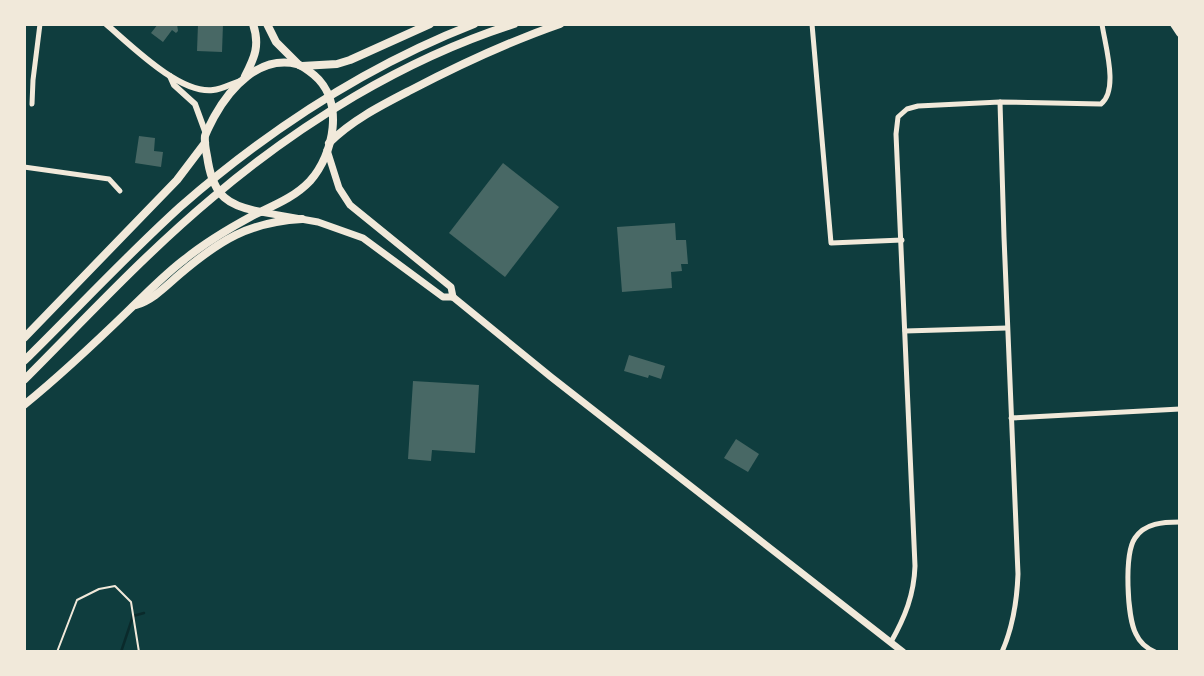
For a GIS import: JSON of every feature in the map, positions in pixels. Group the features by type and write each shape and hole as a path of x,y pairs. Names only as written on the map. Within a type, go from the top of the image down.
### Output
{"highway":[{"path":"24,338 177,180 205,139 221,105 241,80 256,52 257,37 253,24"},
{"path":"267,24 276,42 322,83 331,99 332,120 328,147"},
{"path":"241,80 274,64 337,64 429,24"},
{"path":"24,361 178,209 270,136 360,78 416,48 474,24"},
{"path":"24,380 188,219 276,148 369,89 431,57 514,24"},
{"path":"24,405 183,260 215,237 287,199 302,188 318,169 328,147 340,132 366,115 456,67 560,24"},
{"path":"1174,24 1180,33"},
{"path":"205,139 211,178 221,195 237,206 261,212"},
{"path":"133,306 147,302 209,251 246,229 270,222 302,219"}],"main road":[{"path":"328,147 339,188 350,205 451,287 453,297"},
{"path":"261,212 340,228 363,238 443,297 453,297 903,652"}],"street":[{"path":"32,104 40,24"},
{"path":"106,24 170,76 192,86 205,90 219,89 241,80"},
{"path":"812,24 831,243 902,240"},
{"path":"891,642 911,603 915,586 897,125 900,113 912,107 1000,102 1096,106 1108,96 1110,85 1102,24"},
{"path":"170,76 174,85 195,104 205,139"},
{"path":"1000,102 1017,586 1012,623 1002,652"},
{"path":"24,167 109,180 120,191"},
{"path":"905,331 1007,328"},
{"path":"1011,418 1180,409"},
{"path":"1156,652 1144,646 1132,626 1129,550 1143,529 1180,522"}],"path":[{"path":"57,652 77,600 99,589 115,586 131,602 139,652"}],"building":[{"path":"158,24 177,24 178,31 176,33 172,30 163,42 151,33"},
{"path":"198,24 223,24 222,52 197,51"},
{"path":"139,136 155,138 154,151 163,152 161,167 135,163"},
{"path":"503,163 559,207 505,277 449,233"},
{"path":"675,223 676,240 686,240 688,264 681,264 682,271 671,272 672,288 622,292 617,227"},
{"path":"629,355 665,366 661,379 624,371"},
{"path":"413,381 479,385 475,453 432,450 431,461 408,459"},
{"path":"736,439 759,454 748,472 724,458"}],"waterway":[{"path":"121,652 133,616 144,613"}]}
